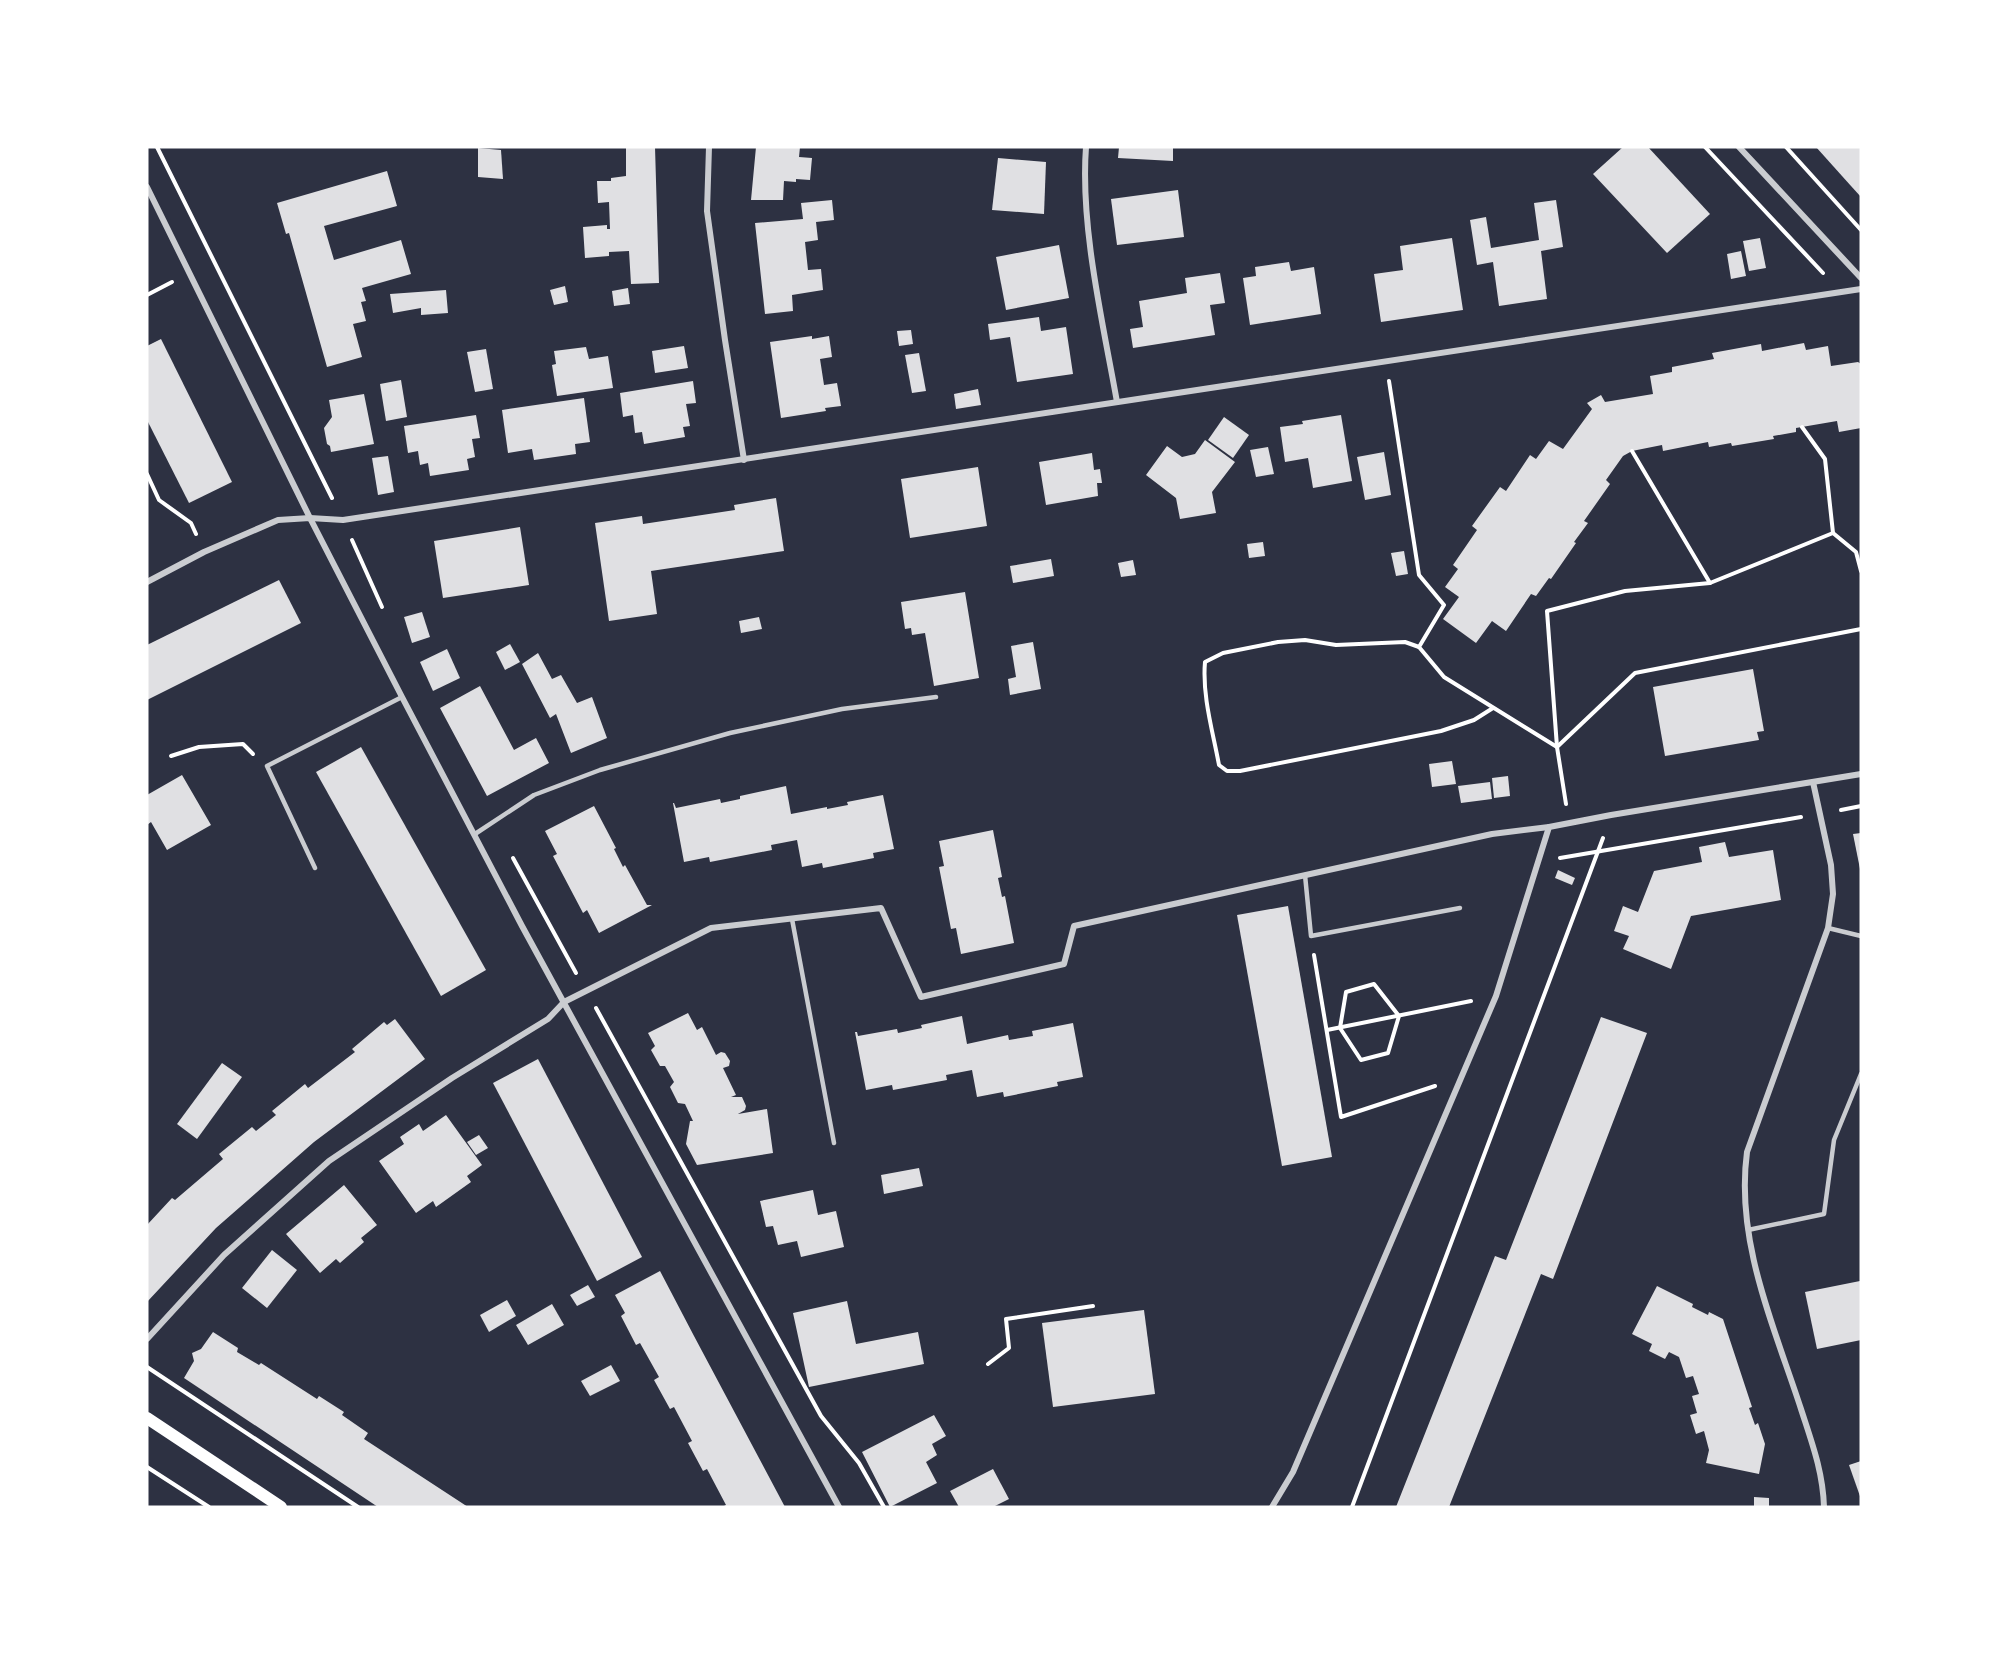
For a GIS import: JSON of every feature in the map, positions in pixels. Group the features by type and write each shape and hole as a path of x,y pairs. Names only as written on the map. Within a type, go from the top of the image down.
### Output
{"main road":[{"path":"147,1418 281,1507"}],"street":[{"path":"709,147 707,211 744,460"},
{"path":"1086,147 1088,226 1117,402"},
{"path":"1739,147 1861,278"},
{"path":"147,188 310,518 402,697 564,1002 839,1507"},
{"path":"147,582 204,552 278,520 310,518 343,520 1861,290"},
{"path":"147,1339 224,1255 329,1161 452,1077 548,1018 564,1002 711,928 880,908 921,997 1064,964 1074,926 1492,834 1549,827 1861,774"},
{"path":"1813,782 1831,866 1833,894 1828,927 1747,1152 1744,1172 1744,1210 1752,1259 1821,1470 1824,1507"},
{"path":"1272,1507 1293,1472 1496,996 1549,827"}],"lane":[{"path":"476,834 534,795 600,770 730,733 842,709 936,696"},
{"path":"315,868 267,766 402,697"},
{"path":"1305,875 1311,936 1460,908"},
{"path":"792,919 834,1143"},
{"path":"1828,927 1861,936"},
{"path":"1748,1230 1824,1214 1834,1140 1861,1074"}],"path":[{"path":"1705,147 1807,255"},
{"path":"1786,147 1861,230"},
{"path":"147,295 189,274"},
{"path":"1386,362 1419,575 1444,605 1419,647"},
{"path":"1803,427 1825,459 1833,533 1856,552 1861,571"},
{"path":"1632,451 1710,583"},
{"path":"147,474 159,500 191,523 204,552"},
{"path":"1569,822 1557,747 1547,610 1625,591 1710,583 1833,533"},
{"path":"1557,747 1635,673 1861,629"},
{"path":"1494,708 1474,720 1441,731 1240,771 1227,771 1219,765 1207,699 1205,662 1223,653 1278,642 1305,640 1336,645 1405,642 1419,647 1444,677 1557,747"},
{"path":"171,756 199,747 243,744 267,766"},
{"path":"1539,861 1861,806"},
{"path":"1352,1507 1611,815"},
{"path":"1311,936 1341,1117 1463,1077"},
{"path":"1374,984 1400,1016 1388,1053 1361,1060 1340,1028 1346,992 1374,984"},
{"path":"1327,1030 1496,996"},
{"path":"988,1364 1009,1348 1006,1319 1093,1306"},
{"path":"147,1367 358,1507"},
{"path":"147,1467 209,1507"}],"building":[{"path":"626,147 655,147 659,283 631,284 629,251 609,252 609,256 585,258 583,227 607,225 607,229 610,229 609,202 598,203 597,181 611,181 611,178 626,176"},
{"path":"756,147 800,147 799,157 812,158 810,180 784,181 783,200 751,200"},
{"path":"1119,147 1173,147 1173,161 1118,158"},
{"path":"1623,147 1648,147 1710,214 1667,253 1593,174"},
{"path":"1816,147 1861,147 1861,197 1851,186"},
{"path":"478,148 501,150 503,179 478,177"},
{"path":"998,158 1046,162 1044,214 992,210"},
{"path":"387,171 397,206 324,226 334,260 401,240 411,274 362,288 366,301 361,302 366,321 353,324 362,357 327,367 289,233 286,234 277,203"},
{"path":"1178,190 1184,237 1117,245 1111,199"},
{"path":"832,200 834,220 816,222 818,240 805,242 808,270 821,269 823,290 792,295 793,311 765,314 755,223 803,219 801,203"},
{"path":"1556,200 1563,247 1541,251 1547,299 1499,306 1493,262 1477,265 1470,220 1486,217 1491,248 1539,240 1534,203"},
{"path":"1452,238 1463,310 1381,322 1374,274 1403,270 1400,246"},
{"path":"1760,238 1766,268 1749,271 1743,241"},
{"path":"1059,245 1069,298 1006,310 996,257"},
{"path":"1741,251 1746,276 1731,279 1727,254"},
{"path":"1289,262 1291,271 1314,267 1321,314 1250,325 1243,278 1256,276 1255,267"},
{"path":"1220,273 1225,303 1210,305 1215,335 1133,348 1130,329 1143,327 1139,301 1187,293 1185,278"},
{"path":"565,286 568,302 554,305 550,290"},
{"path":"628,288 630,304 614,306 612,291"},
{"path":"446,290 448,313 421,315 421,308 393,313 390,294"},
{"path":"1039,317 1041,331 1066,327 1073,374 1017,382 1010,337 990,340 988,324"},
{"path":"911,330 913,344 899,346 897,331"},
{"path":"812,336 812,339 829,336 832,357 820,359 824,385 837,383 841,406 825,408 826,411 781,418 770,342"},
{"path":"161,339 232,482 189,503 147,420 147,346"},
{"path":"1804,343 1806,350 1828,346 1831,366 1858,362 1861,364 1861,428 1839,432 1837,421 1796,428 1796,432 1773,436 1774,439 1732,446 1731,443 1709,447 1708,442 1663,451 1662,445 1632,451 1623,456 1606,480 1610,484 1584,521 1588,523 1551,579 1549,578 1536,596 1531,594 1506,631 1492,621 1476,643 1443,619 1459,597 1445,587 1458,569 1453,565 1477,530 1472,526 1500,487 1506,491 1530,455 1536,459 1549,441 1563,449 1592,409 1587,403 1601,395 1605,402 1653,394 1650,376 1672,372 1672,367 1714,359 1712,353 1761,344 1762,351"},
{"path":"684,346 688,368 655,373 652,351"},
{"path":"586,347 589,359 608,356 613,388 557,396 552,365 556,364 554,351"},
{"path":"486,349 493,389 475,392 467,352"},
{"path":"919,353 926,391 912,393 905,355"},
{"path":"401,380 407,417 386,421 380,384"},
{"path":"693,381 696,403 686,404 690,426 683,427 685,437 644,444 642,432 635,433 633,415 623,417 620,393"},
{"path":"978,389 981,405 956,409 954,394"},
{"path":"364,394 374,444 331,452 324,428 332,417 329,400"},
{"path":"584,398 590,442 575,444 576,454 534,460 532,449 508,453 502,410"},
{"path":"476,415 480,438 472,439 475,457 467,459 469,470 430,476 428,463 420,465 418,451 408,453 404,426"},
{"path":"1341,415 1352,481 1313,488 1308,458 1285,462 1280,427"},
{"path":"1224,417 1249,435 1233,458 1208,440"},
{"path":"1205,440 1235,462 1212,492 1216,513 1180,519 1176,498 1146,475 1167,446 1182,457 1195,454"},
{"path":"1268,447 1274,474 1256,477 1250,450"},
{"path":"1384,452 1391,495 1365,500 1357,457"},
{"path":"1092,453 1094,470 1100,469 1102,483 1097,483 1098,496 1046,505 1039,462"},
{"path":"388,456 394,492 378,495 372,458"},
{"path":"978,467 987,526 910,538 901,479"},
{"path":"776,498 784,551 651,571 657,614 609,621 595,523 642,516 643,524 735,510 734,505"},
{"path":"520,527 529,585 443,598 434,541"},
{"path":"1263,542 1265,556 1249,558 1247,544"},
{"path":"1404,551 1408,574 1396,576 1391,553"},
{"path":"1051,559 1054,576 1013,583 1010,566"},
{"path":"1133,560 1136,575 1121,577 1118,563"},
{"path":"279,580 301,623 147,700 147,645"},
{"path":"965,592 979,678 934,686 925,633 912,635 911,628 905,629 901,602"},
{"path":"422,612 430,637 412,643 404,617"},
{"path":"759,617 762,629 741,633 739,621"},
{"path":"1033,642 1041,689 1010,695 1008,679 1016,677 1011,646"},
{"path":"510,644 520,662 505,670 496,652"},
{"path":"447,649 460,678 433,691 420,662"},
{"path":"538,653 552,679 561,675 577,703 592,697 607,738 571,753 556,714 550,718 522,664"},
{"path":"1753,669 1764,731 1757,732 1759,740 1665,756 1653,687"},
{"path":"480,686 514,750 536,738 549,763 487,796 440,708"},
{"path":"361,747 486,970 441,996 316,772"},
{"path":"1452,761 1456,784 1432,787 1429,764"},
{"path":"182,775 211,825 167,850 151,822 147,825 147,795"},
{"path":"1508,776 1510,796 1494,798 1492,778"},
{"path":"1490,782 1492,799 1461,803 1458,786"},
{"path":"786,786 791,814 848,805 847,802 883,795 894,849 873,853 874,858 823,868 822,863 802,867 797,840 771,845 772,850 710,862 709,857 684,862 673,803 676,808 720,799 721,803 740,799 740,796"},
{"path":"594,806 616,848 614,849 623,867 625,865 647,905 652,905 599,933 587,910 583,913 553,856 557,854 545,831"},
{"path":"993,830 1002,877 998,878 1002,897 1005,896 1014,943 961,954 956,928 951,929 939,867 944,866 939,841"},
{"path":"1861,833 1861,869 1860,869 1853,834"},
{"path":"1725,842 1729,857 1773,850 1781,900 1691,916 1671,969 1623,949 1629,936 1614,931 1623,906 1638,912 1654,871 1702,862 1699,847"},
{"path":"1558,870 1575,878 1572,885 1555,878"},
{"path":"1288,906 1332,1157 1282,1166 1237,915"},
{"path":"688,1013 697,1030 702,1027 716,1055 721,1052 725,1053 730,1061 729,1066 723,1068 736,1095 731,1097 742,1097 746,1106 745,1110 738,1114 767,1109 773,1153 697,1165 686,1144 690,1121 693,1121 685,1104 678,1103 670,1087 674,1082 665,1066 660,1066 651,1050 655,1046 648,1033"},
{"path":"962,1016 967,1044 1008,1035 1009,1040 1033,1036 1032,1031 1073,1023 1083,1077 1057,1082 1058,1086 1004,1097 1003,1092 977,1097 972,1070 946,1075 947,1080 893,1090 892,1085 866,1090 855,1032 858,1036 897,1029 898,1033 922,1028 921,1025"},
{"path":"1601,1017 1647,1033 1553,1279 1541,1274 1449,1507 1396,1507 1495,1256 1506,1260"},
{"path":"395,1019 425,1059 314,1142 216,1228 147,1302 147,1225 172,1198 175,1200 223,1159 219,1154 252,1127 256,1131 276,1115 272,1111 305,1084 308,1088 355,1052 352,1049 384,1022 387,1025"},
{"path":"538,1059 642,1257 597,1281 493,1083"},
{"path":"222,1063 242,1077 197,1139 177,1124"},
{"path":"446,1115 482,1165 467,1176 471,1182 436,1207 433,1201 416,1213 379,1161 404,1144 400,1137 419,1124 423,1131"},
{"path":"479,1135 488,1148 476,1155 467,1142"},
{"path":"919,1168 923,1186 884,1194 881,1175"},
{"path":"344,1185 377,1225 361,1238 364,1242 340,1263 336,1259 320,1273 286,1234"},
{"path":"813,1190 818,1215 836,1211 844,1247 801,1257 797,1241 778,1245 773,1226 766,1227 760,1201"},
{"path":"272,1250 297,1270 267,1308 242,1288"},
{"path":"660,1271 785,1507 722,1507 726,1505 707,1469 703,1471 688,1443 692,1441 674,1407 670,1409 654,1380 659,1377 640,1343 636,1345 621,1316 625,1313 615,1295"},
{"path":"1860,1281 1861,1340 1817,1349 1805,1292"},
{"path":"588,1285 595,1297 577,1306 570,1295"},
{"path":"1657,1286 1693,1304 1692,1307 1708,1315 1709,1312 1723,1319 1752,1407 1749,1408 1755,1425 1758,1423 1765,1444 1759,1474 1706,1463 1709,1450 1704,1431 1696,1434 1690,1415 1697,1413 1692,1396 1699,1394 1693,1376 1686,1378 1679,1357 1669,1352 1665,1359 1649,1351 1652,1344 1632,1334"},
{"path":"507,1300 516,1316 489,1332 480,1315"},
{"path":"847,1301 856,1344 918,1332 924,1364 809,1387 793,1313"},
{"path":"552,1304 564,1325 528,1345 516,1325"},
{"path":"1144,1310 1155,1394 1053,1407 1042,1323"},
{"path":"213,1332 238,1348 237,1352 259,1365 261,1363 317,1399 319,1396 344,1412 342,1415 368,1433 364,1439 468,1507 378,1507 184,1378 194,1361 192,1353 201,1349"},
{"path":"611,1365 620,1381 590,1396 581,1381"},
{"path":"934,1415 946,1436 932,1444 937,1455 926,1462 937,1483 890,1507 862,1452"},
{"path":"1861,1461 1861,1499 1849,1465"},
{"path":"993,1469 1009,1499 993,1507 959,1507 950,1491"},
{"path":"1754,1497 1769,1498 1769,1507 1754,1507"}]}
